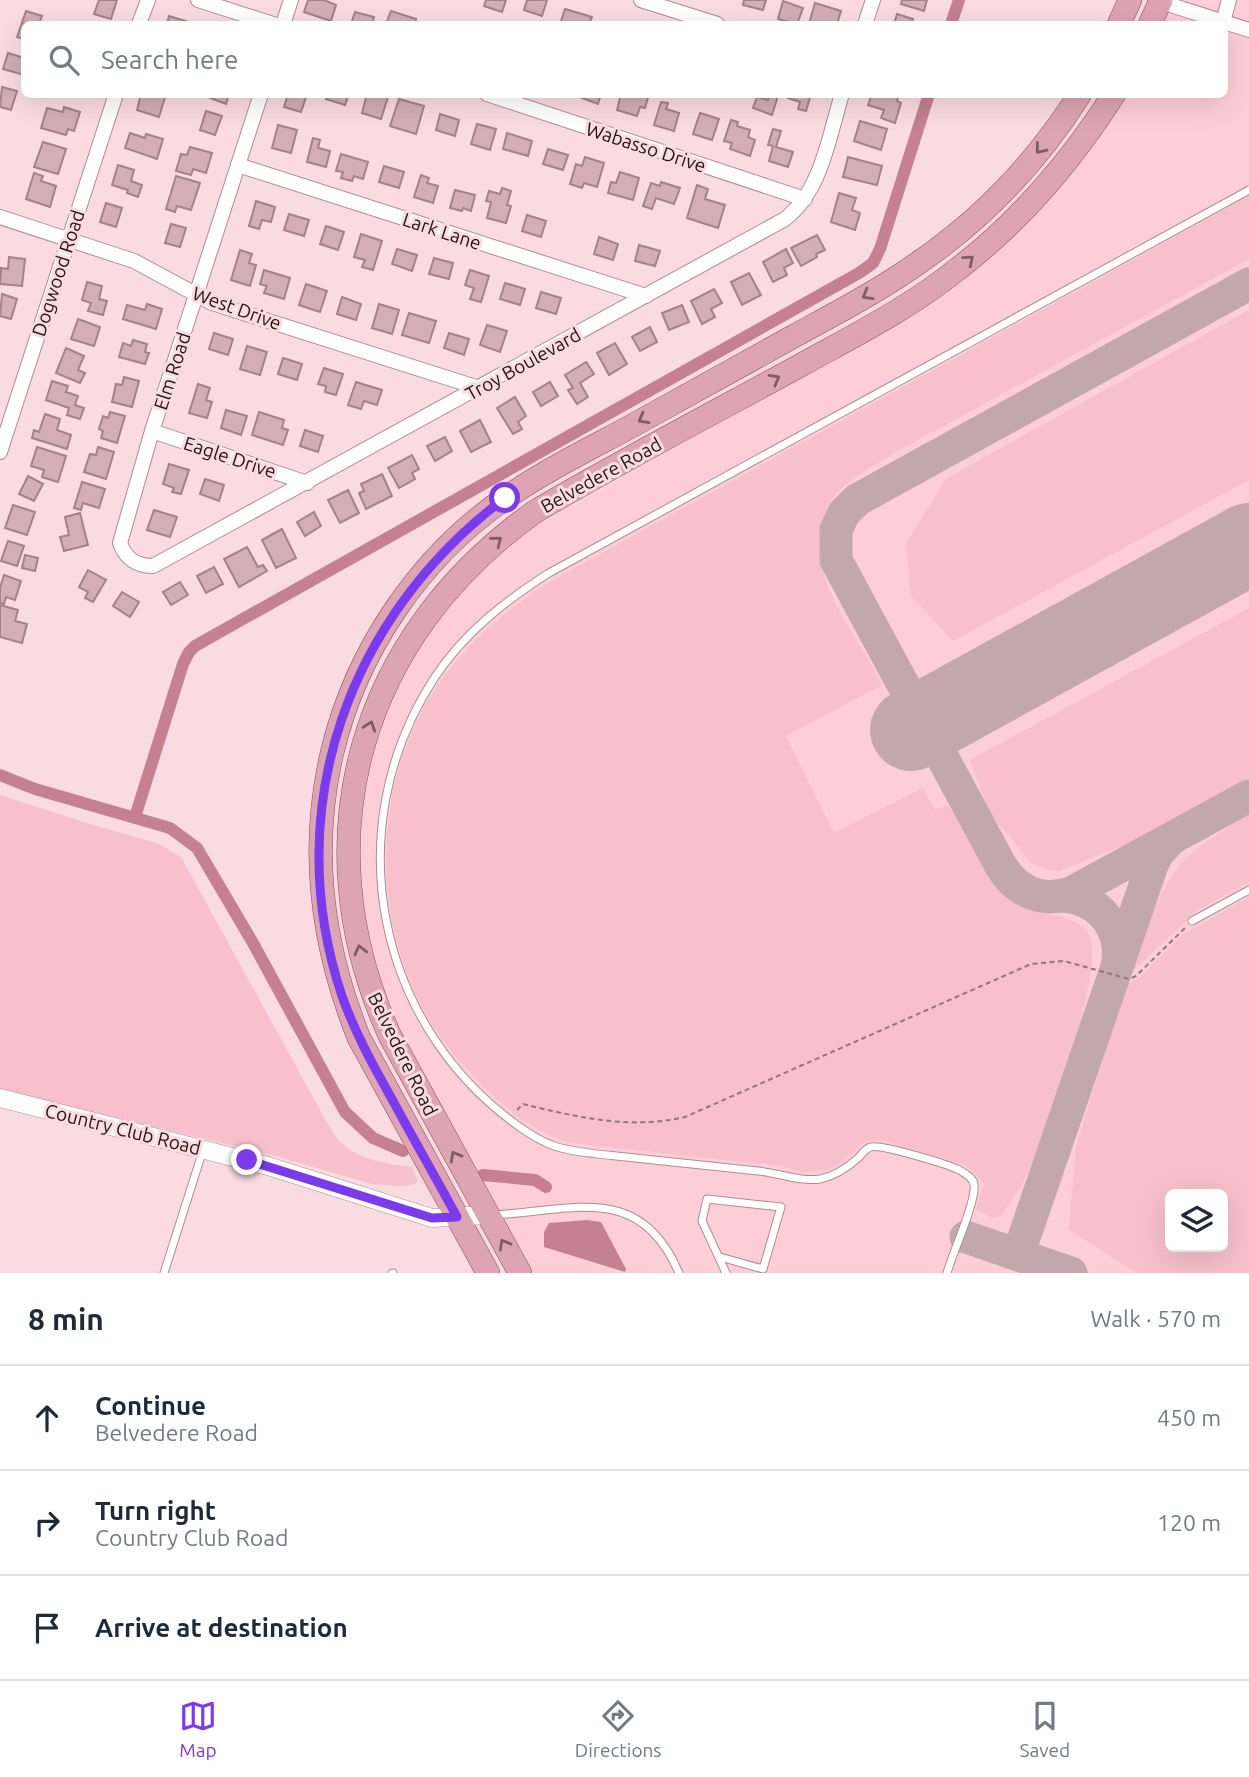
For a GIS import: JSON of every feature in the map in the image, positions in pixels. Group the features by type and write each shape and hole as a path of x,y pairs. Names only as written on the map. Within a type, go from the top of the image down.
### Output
{"main road":[{"path":"1120,21 1130,0"},
{"path":"1151,21 1159,1"},
{"name":"Belvedere Road","path":"488,1273 359,1038 331,956 323,913 320,849 323,805 338,733 357,680 386,624 425,571 488,511 523,486 878,289 940,248 973,220 1019,173 1047,141 1077,98"},
{"name":"Belvedere Road","path":"520,1273 390,1036 361,956 351,903 348,850 354,789 363,747 377,705 406,647 430,611 472,562 536,511 886,318 958,269 991,241 1065,164 1111,98"},
{"path":"703,387 716,412"}],"street":[{"path":"140,21 148,0"},
{"path":"198,0 264,21"},
{"path":"284,21 291,0"},
{"path":"640,0 707,21"},
{"path":"866,21 873,0"},
{"path":"1223,21 1229,0"},
{"path":"1159,1 1220,21"},
{"path":"1228,24 1249,30"},
{"name":"Dogwood Road","path":"0,452 115,98"},
{"name":"Elm Road","path":"136,564 128,559 120,543 152,431 260,98"},
{"name":"Wabasso Drive","path":"499,98 805,198"},
{"name":"Troy Boulevard","path":"136,564 153,566 777,224 793,213 814,181 841,98"},
{"name":"Lark Lane","path":"238,165 646,296"},
{"name":"West Drive","path":"0,217 134,261 212,303 479,388"},
{"name":"Eagle Drive","path":"152,431 307,483"},
{"name":"Country Club Road","path":"0,1098 292,1173 432,1218 488,1215"}],"lane":[{"path":"947,1273 972,1199 974,1184 970,1177 959,1169 874,1146 832,1176 809,1180 774,1173 564,1149 544,1142 484,1098 443,1052 419,1014 395,958 382,898 380,850 382,820 391,775 403,737 417,708 453,653 492,613 549,573 1249,190"},
{"path":"1192,921 1249,890"},
{"path":"164,1273 204,1150"},
{"path":"720,1257 764,1269 781,1207 707,1199 702,1221 727,1272"},
{"path":"488,1215 591,1206 617,1211 636,1219 657,1234 667,1247 679,1273"}],"path":[{"path":"508,1117 523,1104 580,1118 641,1123 666,1122 685,1117 1031,964 1064,961 1129,979 1136,976 1192,921"}],"shaded area":[{"path":"1173,0 1249,0 1249,1273 534,1273 402,1034 373,960 361,884 363,805 374,750 403,675 431,629 471,580 532,528 923,308 959,282 1016,233 1055,194 1097,141 1124,98 1228,98 1228,21 1164,21"},
{"path":"1249,196 1249,259 898,451 836,494 824,518 819,540 827,583 882,685 786,736 834,833 923,788 935,810 947,805 955,813 998,886 1027,907 1080,925 1087,931 1092,948 1083,1013 1045,1131 1024,1180 1000,1216 992,1218 976,1209 984,1184 973,1171 960,1163 881,1140 866,1141 841,1163 827,1170 803,1172 780,1166 572,1143 541,1131 513,1113 465,1067 433,1026 409,979 394,929 387,877 388,824 398,772 416,723 454,664 490,627 544,585"},
{"path":"1249,310 1249,480 953,641 911,596 906,543 947,478"},
{"path":"1249,608 1249,778 1134,841 1059,871 1044,869 1031,863 989,812 970,760"},
{"path":"0,795 157,843 181,857 337,1138 356,1154 384,1163 412,1167 418,1181 402,1186 372,1184 268,1154 0,1091"},
{"path":"1249,814 1249,882 1198,910 1129,974 1152,914 1175,871 1197,849"},
{"path":"1249,897 1249,1273 1137,1273 1069,1230 1076,1146 1126,985 1140,977 1182,935"},
{"path":"587,1220 601,1222 626,1269 625,1272 544,1247 544,1232 549,1223"}],"building":[{"path":"99,0 117,0 111,19 94,14"},
{"path":"308,0 324,0 336,5 331,21 304,12"},
{"path":"486,0 506,0 502,12 484,6"},
{"path":"527,0 547,0 542,16 524,10"},
{"path":"744,0 766,0 763,10 743,5"},
{"path":"902,0 927,0 924,11 901,4"},
{"path":"783,1 803,8 798,21 778,19"},
{"path":"815,3 841,11 838,21 810,21"},
{"path":"565,9 592,17 590,21 561,21"},
{"path":"26,11 42,16 40,21 23,21"},
{"path":"391,11 416,19 416,21 387,21"},
{"path":"355,12 374,17 373,21 352,21"},
{"path":"897,14 913,19 912,21 895,21"},
{"path":"169,16 185,21 168,21"},
{"path":"8,53 21,57 21,74 3,69"},
{"path":"2,87 17,91 11,110 0,107"},
{"path":"140,98 165,98 159,117 137,110"},
{"path":"210,98 228,98 226,104"},
{"path":"287,98 306,98 301,112 284,107"},
{"path":"326,98 348,98 345,105"},
{"path":"366,98 388,98 381,119 362,113"},
{"path":"582,98 600,98 598,104"},
{"path":"620,98 648,98 645,108 640,107 637,116 617,110"},
{"path":"757,98 777,98 772,115 753,108"},
{"path":"788,98 810,98 806,111 798,109 800,102"},
{"path":"871,98 898,98 897,101 901,103 895,123 881,118 884,110 868,105"},
{"path":"399,99 424,106 416,134 390,126"},
{"path":"661,102 668,103 666,109 679,113 674,131 654,125"},
{"path":"64,107 80,112 74,131 68,129 66,135 41,128 47,108 63,112"},
{"path":"206,111 222,116 215,135 200,130"},
{"path":"700,113 719,119 712,140 693,134"},
{"path":"440,114 459,120 455,136 436,130"},
{"path":"731,120 738,122 737,126 750,130 748,137 755,140 750,156 730,149 732,143 724,141"},
{"path":"860,121 887,129 881,150 854,141"},
{"path":"477,124 496,129 490,150 471,144"},
{"path":"278,125 297,130 291,153 272,148"},
{"path":"773,129 781,131 776,147 793,152 788,167 769,161 773,146 768,145"},
{"path":"130,133 145,138 146,134 163,139 157,159 125,148"},
{"path":"507,133 532,141 528,156 503,149"},
{"path":"313,138 320,140 318,148 330,151 326,167 307,162"},
{"path":"43,142 66,149 58,174 34,167"},
{"path":"190,147 212,153 206,173 193,169 191,175 176,171 181,154 187,155"},
{"path":"548,149 568,155 563,170 543,164"},
{"path":"341,154 368,162 363,179 354,176 352,181 341,178 343,172 336,171"},
{"path":"585,157 604,163 597,187 584,183 582,188 570,184 576,164 582,166"},
{"path":"848,157 882,166 877,185 843,177"},
{"path":"118,165 134,170 131,181 142,185 138,197 127,193 128,190 112,185"},
{"path":"384,166 404,172 399,188 379,182"},
{"path":"620,172 639,178 633,200 608,193 611,182 616,183"},
{"path":"34,173 43,176 41,181 56,186 50,207 26,199"},
{"path":"421,175 429,178 427,183 438,186 433,203 414,197"},
{"path":"176,176 200,183 191,210 177,206 175,212 166,209"},
{"path":"661,182 680,188 674,204 656,198 652,209 643,206 651,183 660,186"},
{"path":"697,185 708,189 705,199 725,205 718,228 687,218"},
{"path":"502,188 511,191 507,205 511,206 506,223 487,218 491,202 486,201 489,191 500,194"},
{"path":"455,190 475,195 471,211 450,208"},
{"path":"839,193 856,198 852,210 860,213 855,230 831,222"},
{"path":"256,201 275,207 271,222 262,220 259,229 249,226"},
{"path":"106,203 122,208 116,227 100,222"},
{"path":"289,214 309,220 304,236 284,230"},
{"path":"527,215 546,221 541,237 522,231"},
{"path":"171,224 186,228 180,247 165,243"},
{"path":"326,226 344,232 338,250 320,244"},
{"path":"361,234 382,241 373,270 362,267 365,260 354,257"},
{"path":"817,235 825,250 801,266 791,248"},
{"path":"599,237 618,244 613,260 594,254"},
{"path":"639,245 660,251 655,266 635,261"},
{"path":"397,249 417,255 412,271 392,264"},
{"path":"786,249 793,263 784,268 787,275 773,282 763,262"},
{"path":"240,250 252,254 249,263 256,265 250,286 231,280"},
{"path":"9,257 25,259 22,286 0,284 1,268 8,269"},
{"path":"434,258 453,263 449,279 429,274"},
{"path":"264,270 290,278 284,299 264,293 267,286 260,284"},
{"path":"470,270 489,276 481,302 470,299 474,288 465,285"},
{"path":"749,273 761,295 742,305 731,282"},
{"path":"87,282 102,286 99,299 107,301 103,315 88,311 91,303 82,300"},
{"path":"505,283 525,289 520,305 500,299"},
{"path":"306,284 327,291 320,312 299,305"},
{"path":"714,289 722,303 711,309 715,317 702,324 691,301"},
{"path":"541,292 561,298 556,314 536,308"},
{"path":"2,294 17,299 11,319 0,316"},
{"path":"342,297 361,304 356,320 337,314"},
{"path":"147,304 162,309 156,329 123,319 127,305 145,310"},
{"path":"379,304 399,310 392,334 372,328"},
{"path":"682,305 689,322 669,330 662,313"},
{"path":"409,313 436,321 429,343 402,335"},
{"path":"78,319 100,327 94,346 71,339"},
{"path":"487,325 507,331 500,352 480,345"},
{"path":"650,327 657,342 640,351 632,337"},
{"path":"214,333 233,339 228,355 209,349"},
{"path":"449,333 469,339 464,355 444,348"},
{"path":"133,340 147,344 145,352 149,353 145,364 119,357 123,343 131,346"},
{"path":"615,343 627,364 609,375 597,353"},
{"path":"247,346 267,352 260,375 240,369"},
{"path":"66,348 84,356 78,370 85,373 80,383 56,373"},
{"path":"283,358 302,364 297,380 278,374"},
{"path":"586,362 594,374 580,383 588,397 577,404 568,390 573,388 565,375"},
{"path":"324,368 343,374 336,395 325,392 326,386 318,384"},
{"path":"124,377 139,381 132,407 112,402 116,384 122,385"},
{"path":"52,381 68,386 66,392 78,396 75,405 84,408 80,419 67,415 69,408 46,400"},
{"path":"356,382 382,390 377,405 364,401 361,409 348,405"},
{"path":"550,382 558,396 541,406 533,392"},
{"path":"198,384 210,388 206,400 212,402 207,418 189,413"},
{"path":"515,397 526,416 518,422 522,429 513,434 497,408"},
{"path":"226,410 247,416 241,435 221,428"},
{"path":"110,412 125,416 117,443 101,438 103,431 99,429 103,416 108,418"},
{"path":"259,412 284,420 282,428 288,430 283,445 252,435"},
{"path":"45,414 60,419 57,430 71,435 67,449 32,438 34,430 39,432"},
{"path":"480,420 491,442 471,452 460,431"},
{"path":"305,430 323,436 318,452 300,446"},
{"path":"445,437 452,451 435,461 427,446"},
{"path":"37,447 66,456 58,482 42,477 44,470 31,466"},
{"path":"98,447 114,452 106,479 84,472 90,454 96,455"},
{"path":"412,455 419,469 412,473 415,479 399,488 388,468"},
{"path":"169,464 189,470 181,494 172,492 174,488 163,484"},
{"path":"382,474 392,496 366,509 359,493 364,491 361,484"},
{"path":"28,476 43,484 34,501 19,494"},
{"path":"205,479 224,485 219,501 200,494"},
{"path":"82,482 105,489 99,508 83,503 81,510 74,508"},
{"path":"348,490 359,513 340,523 328,500"},
{"path":"13,505 35,512 27,535 5,528"},
{"path":"154,510 177,517 170,537 147,530"},
{"path":"314,512 321,526 305,536 297,522"},
{"path":"80,513 88,545 64,551 60,537 69,535 65,517"},
{"path":"282,529 296,558 276,568 262,540"},
{"path":"8,541 24,546 17,566 1,561"},
{"path":"247,547 258,567 263,565 267,571 239,587 224,559"},
{"path":"25,555 38,558 35,571 22,568"},
{"path":"214,567 223,584 206,593 197,576"},
{"path":"88,570 106,580 93,602 85,598 88,592 79,587"},
{"path":"4,575 21,581 15,600 6,597 4,604 0,603 0,588"},
{"path":"180,582 188,595 171,605 163,592"},
{"path":"122,592 139,602 130,617 113,606"},
{"path":"0,605 18,610 15,621 27,624 22,643 0,637"}],"waterway":[{"path":"952,21 959,0"},
{"path":"135,817 183,664 195,646 873,263 880,249 928,98"},
{"path":"0,775 35,789 170,828 197,848 253,943 345,1112 373,1138 403,1151"},
{"path":"483,1175 535,1180 546,1187"}],"taxiway":[{"path":"1249,284 857,500 844,513 836,530 836,560 1001,866 1022,889 1050,897 1071,893 1249,796"},
{"path":"1018,1255 1152,865 1157,854 1169,841"},
{"path":"1062,896 1086,902 1105,916 1116,937 1118,962"},
{"path":"966,1237 1071,1273"}],"runway":[{"path":"911,730 1249,544"}],"route":[{"path":"247,1160 432,1218 457,1217 359,1038 343,997 331,956 323,913 321,827 330,764 341,722 375,643 398,606 425,571 471,525 505,498"}]}
